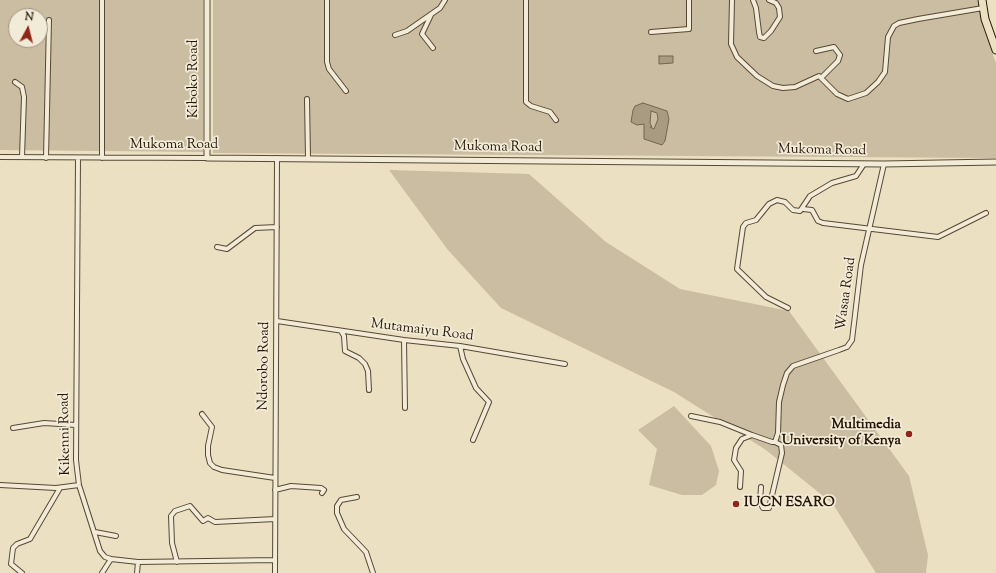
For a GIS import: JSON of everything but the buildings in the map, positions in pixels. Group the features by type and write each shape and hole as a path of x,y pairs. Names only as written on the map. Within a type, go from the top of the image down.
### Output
{"highway":[{"path":"982,4 996,50"}],"street":[{"path":"102,0 102,158"},
{"name":"Kiboko Road","path":"208,0 208,158"},
{"path":"326,0 327,62 330,69 346,92"},
{"path":"394,35 407,31 442,6 444,0"},
{"path":"526,0 526,102 531,106 550,112 556,120"},
{"path":"651,32 690,30 689,0"},
{"path":"732,0 731,44 737,57 757,76 773,86 783,88 795,87 816,76 822,77 833,90 843,98 858,97 866,93 878,82 885,72 888,38 894,26 899,23 982,4"},
{"path":"753,0 756,8 760,37 764,38 780,17 779,8 776,3 769,0"},
{"path":"432,13 422,34 433,48"},
{"path":"46,158 49,20"},
{"path":"816,51 834,47 840,55 838,60 822,77"},
{"path":"15,82 22,87 24,97 22,157"},
{"path":"307,99 308,158"},
{"name":"Mukoma Road","path":"0,157 308,158 864,164 996,162"},
{"name":"Kikenni Road","path":"78,158 76,460 79,485 94,532 103,555 110,559"},
{"name":"Ndorobo Road","path":"275,573 277,158"},
{"path":"803,209 804,204 810,196 838,181 856,176 864,164"},
{"name":"Wasaa Road","path":"775,442 778,433 779,402 783,385 793,366 839,350 847,346 852,340 861,265 884,164"},
{"path":"788,308 766,297 737,270 740,241 745,224 756,220 772,201 782,200 797,211 803,209 812,210 818,221 823,223 938,237 986,213"},
{"path":"217,247 227,249 255,228 277,227"},
{"name":"Mutamaiyu Road","path":"277,321 404,340 460,346 565,364"},
{"path":"341,331 344,336 345,351 359,358 365,364 368,371 369,390"},
{"path":"404,340 405,408"},
{"path":"460,346 463,359 476,388 489,402 473,440"},
{"path":"202,414 212,427 208,455 210,463 214,467 222,470 275,478"},
{"path":"692,416 720,422 781,445 782,453 769,508 762,508 760,502 761,487"},
{"path":"13,428 44,423 76,425"},
{"path":"740,487 741,471 735,463 734,454 742,439 752,435"},
{"path":"0,485 60,488 79,485"},
{"path":"275,490 291,486 323,489 322,493"},
{"path":"22,573 11,564 13,548 17,544 30,539 60,488"},
{"path":"357,498 341,500 337,506 336,513 344,529 366,552 373,573"},
{"path":"177,562 172,543 172,516 175,511 190,506 204,521 207,518 214,522 275,519"},
{"path":"94,532 116,536"},
{"path":"102,573 110,559 138,562 275,560"},
{"path":"137,573 138,562"}],"shaded area":[{"path":"0,0 203,0 203,152 0,150"},
{"path":"213,0 977,0 983,26 996,63 996,158 213,153"},
{"path":"659,56 673,56 673,63 659,64"},
{"path":"643,103 667,111 669,119 665,141 662,145 644,139 644,124 637,125 631,122 635,106","holes":["651,111 657,113 658,119 654,129 650,127 652,127 650,123"]},
{"path":"389,170 529,174 606,242 680,289 789,311 909,476 928,555 926,573 876,573 833,504 766,450 674,392 501,308 448,250"},
{"path":"674,406 711,446 719,471 716,485 702,495 682,495 649,485 657,449 638,430"}],"place":[{"name":"Multimedia University of Kenya","path":"909,434"},
{"name":"IUCN ESARO","path":"736,504"}]}
